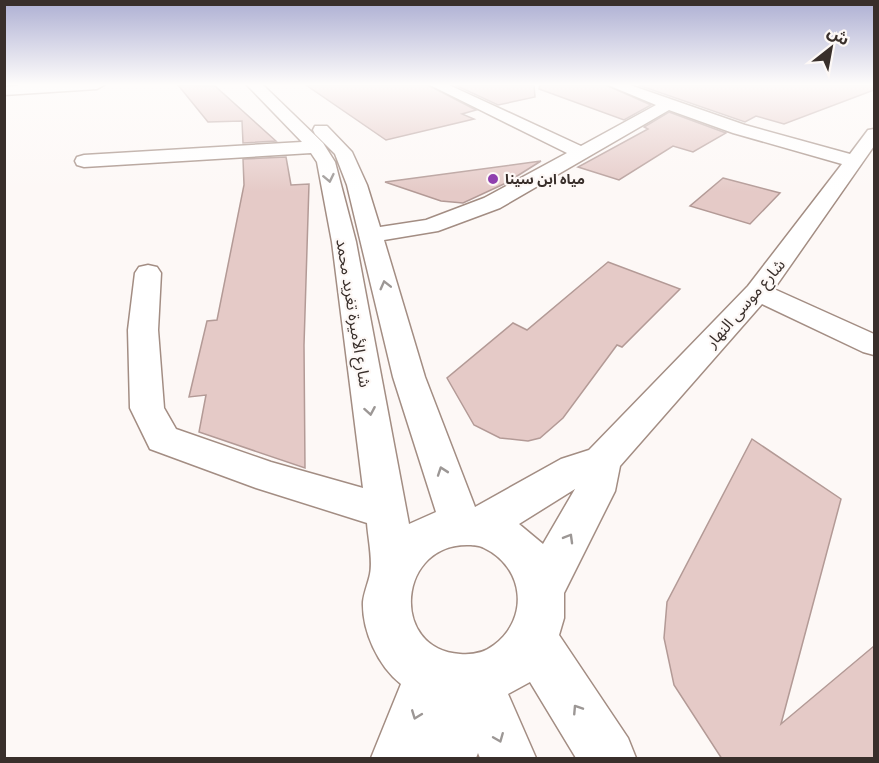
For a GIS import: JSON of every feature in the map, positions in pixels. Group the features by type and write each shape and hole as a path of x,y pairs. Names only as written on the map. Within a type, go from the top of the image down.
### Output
{"street":[{"name":"شارع الأميرة تغريد محمد","path":"289,121 316,147 326,162 344,242 362,367 387,512 392,569"},
{"name":"شارع الأميرة تغريد محمد","path":"310,121 343,152 357,185 408,377 469,527"},
{"path":"512,121 580,152"},
{"path":"372,236 430,226 492,203 638,121"},
{"path":"715,121 739,129 868,144"},
{"name":"شارع موسى النهار","path":"469,527 575,470 602,461 758,292 868,144"},
{"path":"84,161 316,147"},
{"path":"148,273 143,330 147,408 163,439 270,477 387,512"},
{"path":"758,292 874,345"},
{"name":"شارع موسى النهار","path":"541,590 595,491 602,461"},
{"path":"469,527 494,534 511,543 525,556 541,590 543,607 540,625 533,641 519,659 499,673 458,677 410,657 394,637 386,614 385,591 392,569 404,551 420,537 440,529 469,527"},
{"path":"533,641 608,759"},
{"path":"399,759 458,677"},
{"path":"448,759 458,677"},
{"path":"458,677 508,759"}],"building":[{"path":"242,121 208,122 253,121 276,141 243,143"},
{"path":"358,121 467,121 386,140"},
{"path":"655,121 692,121 726,133 693,152 673,146 619,180 578,167 648,129 644,127"},
{"path":"772,121 793,121 784,124"},
{"path":"286,157 291,185 309,184 304,345 305,468 199,432 206,395 189,397 207,321 217,320 244,185 243,159"},
{"path":"541,161 506,183 463,203 441,201 385,182"},
{"path":"723,178 780,193 750,224 690,206"},
{"path":"608,262 680,289 622,347 617,345 563,418 540,438 528,441 500,438 474,425 447,378 513,323 527,330"},
{"path":"752,439 841,499 781,724 874,646 874,759 722,759 674,685 664,638 667,602"}],"place":[{"name":"مياه ابن سينا","path":"493,179"}]}
